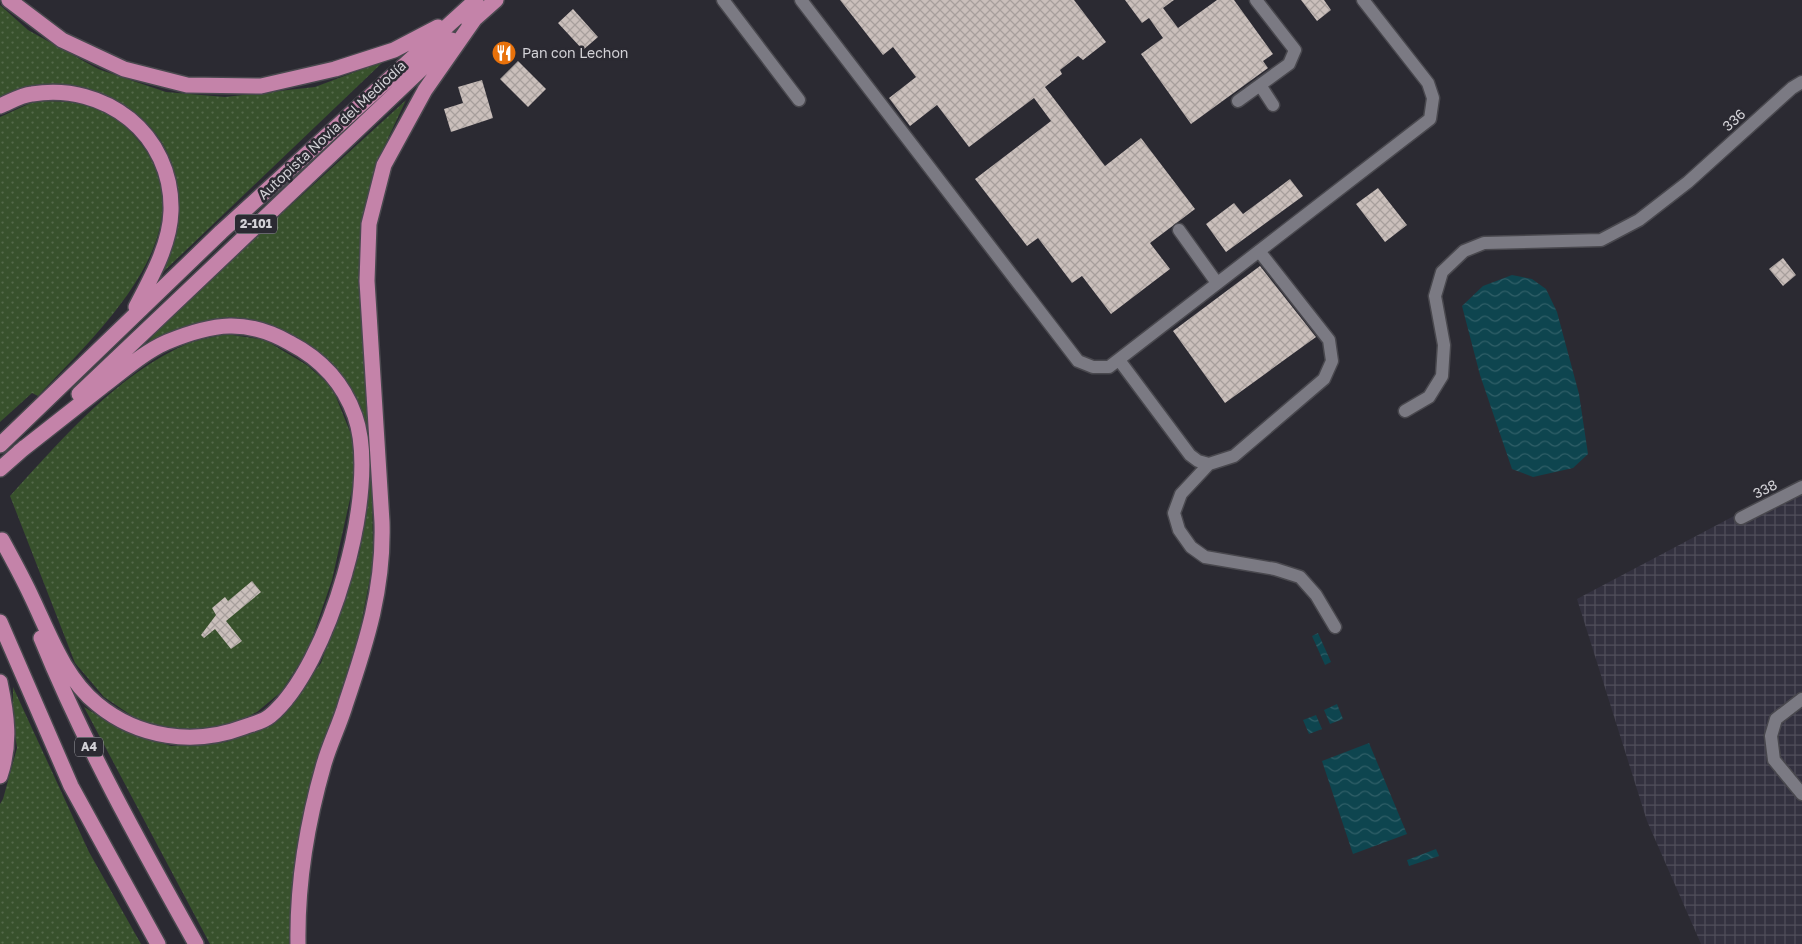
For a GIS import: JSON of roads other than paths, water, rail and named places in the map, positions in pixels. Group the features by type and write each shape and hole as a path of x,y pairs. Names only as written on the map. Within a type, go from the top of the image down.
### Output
{"highway":[{"path":"8,0 71,44 124,69 187,85 261,86 335,70 394,50 456,17"},
{"name":"Autopista Novia del Mediodía","path":"5,440 130,318 476,0"},
{"name":"Autopista Novia del Mediodía","path":"19,452 496,0"},
{"path":"298,944 298,896 308,827 325,763 365,646 380,583 383,553 379,457 372,392 367,281 369,224 384,165 425,90 476,17"},
{"path":"0,106 30,94 48,92 90,96 115,107 134,123 148,138 162,159 169,180 171,213 164,246 130,318"},
{"path":"1,536 61,658 77,684 96,703 127,725 153,733 180,738 208,736 237,730 268,718 295,690 316,654 346,569 357,521 364,467 362,443 356,417 347,395 333,375 302,349 251,326 239,324 203,330 165,343 130,365 19,452"},
{"name":"2-101","path":"0,469 19,452"},
{"name":"A4","path":"1,536 62,689 99,768 196,944"},
{"name":"A4","path":"0,622 71,786 158,944"},
{"path":"0,682 7,715 7,755 0,776"}],"street":[{"path":"723,0 799,100"},
{"path":"801,0 1078,361 1093,367 1110,367 1430,119 1433,98 1428,83 1363,0"},
{"path":"1238,101 1289,64 1295,50 1256,0"},
{"name":"336","path":"1405,411 1429,397 1442,376 1444,345 1435,296 1442,272 1464,251 1484,243 1601,240 1639,220 1688,182 1792,88 1802,82"},
{"path":"1260,85 1273,105"},
{"path":"1179,230 1217,283"},
{"path":"1119,360 1190,456 1198,462 1209,464 1234,456 1324,379 1332,360 1329,340 1259,251"},
{"path":"1209,464 1181,494 1174,513 1179,530 1191,547 1205,557 1275,569 1300,576 1316,595 1336,627"},
{"name":"338","path":"1741,518 1802,487"},
{"path":"1802,700 1776,718 1771,736 1774,760 1802,794"}],"water":[{"path":"1512,275 1532,279 1546,289 1557,312 1579,394 1588,454 1573,468 1533,477 1512,469 1480,375 1462,306 1483,286"},
{"path":"1318,633 1331,662 1325,665 1312,636"},
{"path":"1337,704 1343,719 1330,724 1324,710"},
{"path":"1316,715 1322,729 1309,734 1303,720"},
{"path":"1369,743 1407,834 1353,854 1322,761"},
{"path":"1436,849 1439,856 1409,866 1407,860"}],"place":[{"name":"Pan con Lechon","path":"504,53"}]}
